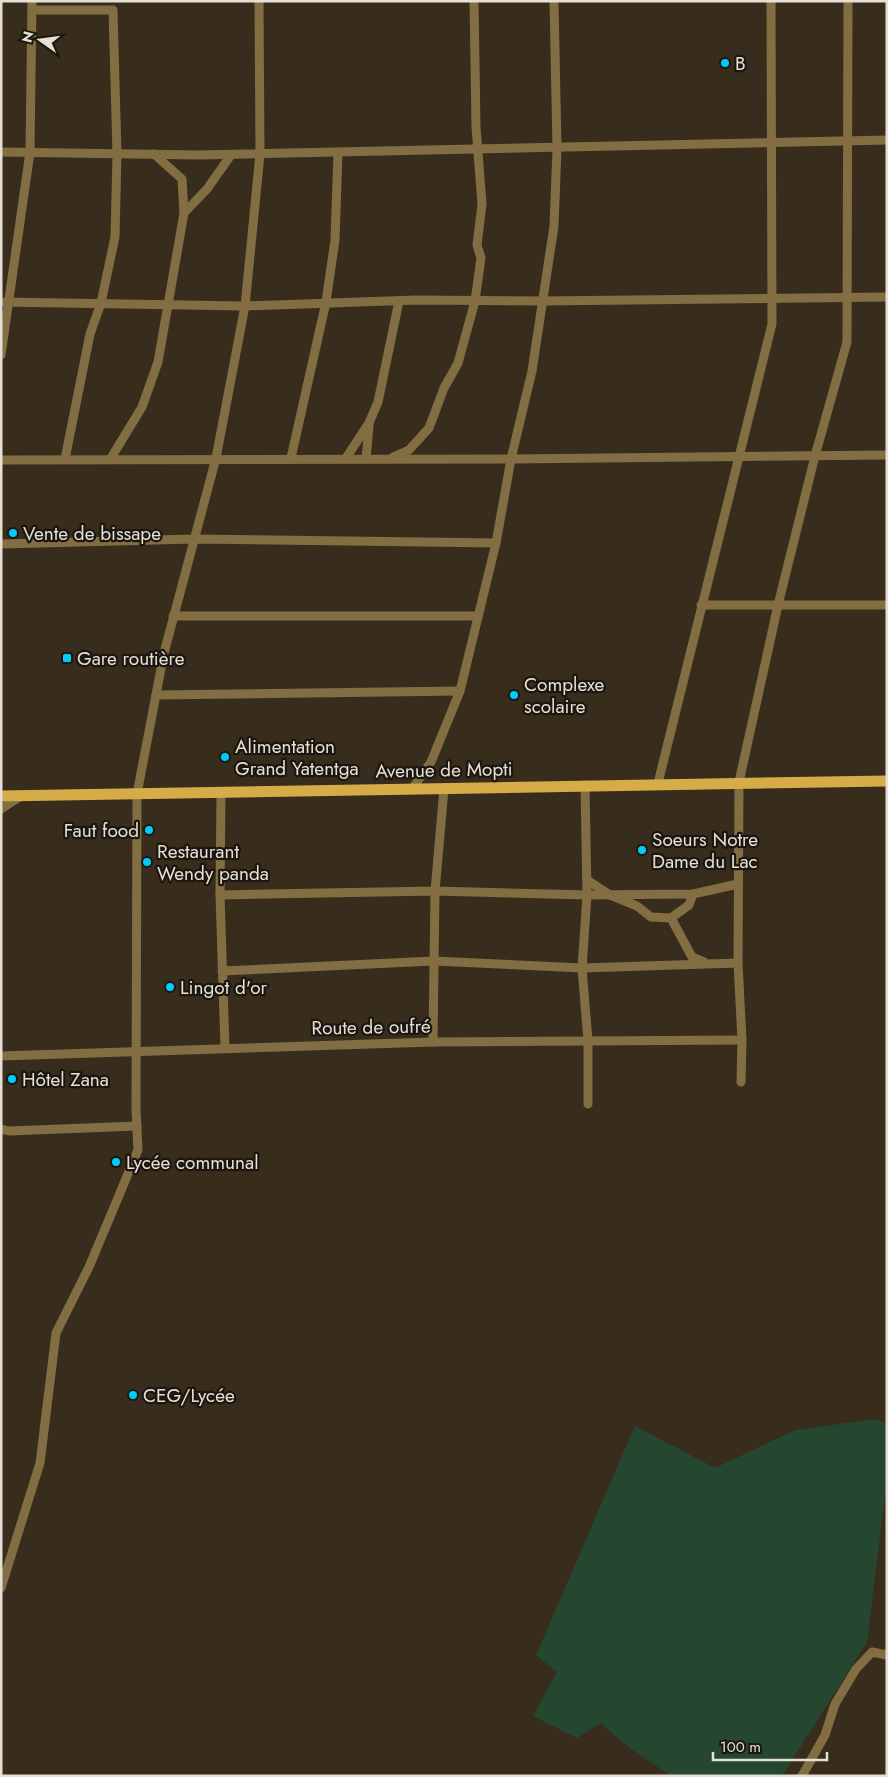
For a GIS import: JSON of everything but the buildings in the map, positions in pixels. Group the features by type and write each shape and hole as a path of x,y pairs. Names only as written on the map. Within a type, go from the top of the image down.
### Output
{"main road":[{"name":"Avenue de Mopti","path":"1,796 412,788 444,789 585,784 886,779"}],"street":[{"path":"1,1588 40,1463 56,1333 89,1267 138,1150 136,1051 137,794 173,616 216,458 245,306 260,154 259,1"},
{"path":"389,459 409,450 428,428 444,388 458,363 475,301 481,258 477,245 482,204 478,150 474,1"},
{"path":"412,788 431,762 460,691 496,543 511,460 532,371 554,226 557,149 554,1"},
{"path":"658,783 772,324 774,300 771,1"},
{"path":"741,1082 742,1040 738,963 739,782 778,605 815,456 847,342 848,1"},
{"path":"1,355 6,302 30,152 32,6 113,10 117,154 115,237 101,302 90,334 65,459"},
{"path":"1,152 231,155 887,140"},
{"path":"291,458 326,302 335,240 338,153"},
{"path":"111,458 142,407 158,362 184,213 182,179 154,154"},
{"path":"184,213 207,189 231,155"},
{"path":"6,302 101,302 245,306 326,302 774,300 887,297"},
{"path":"346,458 369,423 378,402 399,301"},
{"path":"366,458 369,423"},
{"path":"1,460 366,458 511,460 887,455"},
{"path":"1,544 194,539 496,543"},
{"path":"702,605 887,605"},
{"path":"173,616 478,616"},
{"path":"156,695 460,691"},
{"path":"585,784 587,895 582,968 588,1041 588,1104"},
{"path":"433,1042 435,891 444,789"},
{"path":"221,793 220,895 225,1047"},
{"path":"1,809 22,796"},
{"path":"587,880 610,895 637,906 651,917 671,918 689,905 693,894"},
{"path":"220,895 435,891 587,895 693,894 738,884"},
{"path":"671,918 692,957 709,964"},
{"path":"222,971 434,961 582,968 738,963"},
{"name":"Route de oufré","path":"1,1056 225,1047 433,1042 742,1040"},
{"path":"1,1130 137,1126"},
{"path":"802,1776 825,1735 835,1704 856,1669 872,1652 887,1655"}],"green space":[{"path":"876,1419 887,1424 887,1480 867,1642 782,1776 671,1776 627,1746 600,1723 577,1738 533,1716 557,1672 536,1655 635,1426 715,1468 795,1430"}],"place":[{"name":"B","path":"725,63"},
{"name":"Vente de bissape","path":"13,533"},
{"name":"Gare routière","path":"67,658"},
{"name":"Complexe scolaire","path":"514,695"},
{"name":"Alimentation Grand Yatentga","path":"225,757"},
{"name":"Faut food","path":"149,830"},
{"name":"Soeurs Notre Dame du Lac","path":"642,850"},
{"name":"Restaurant Wendy panda","path":"147,862"},
{"name":"Lingot d'or","path":"170,987"},
{"name":"Hôtel Zana","path":"12,1079"},
{"name":"Lycée communal","path":"116,1162"},
{"name":"CEG/Lycée","path":"133,1395"}]}
